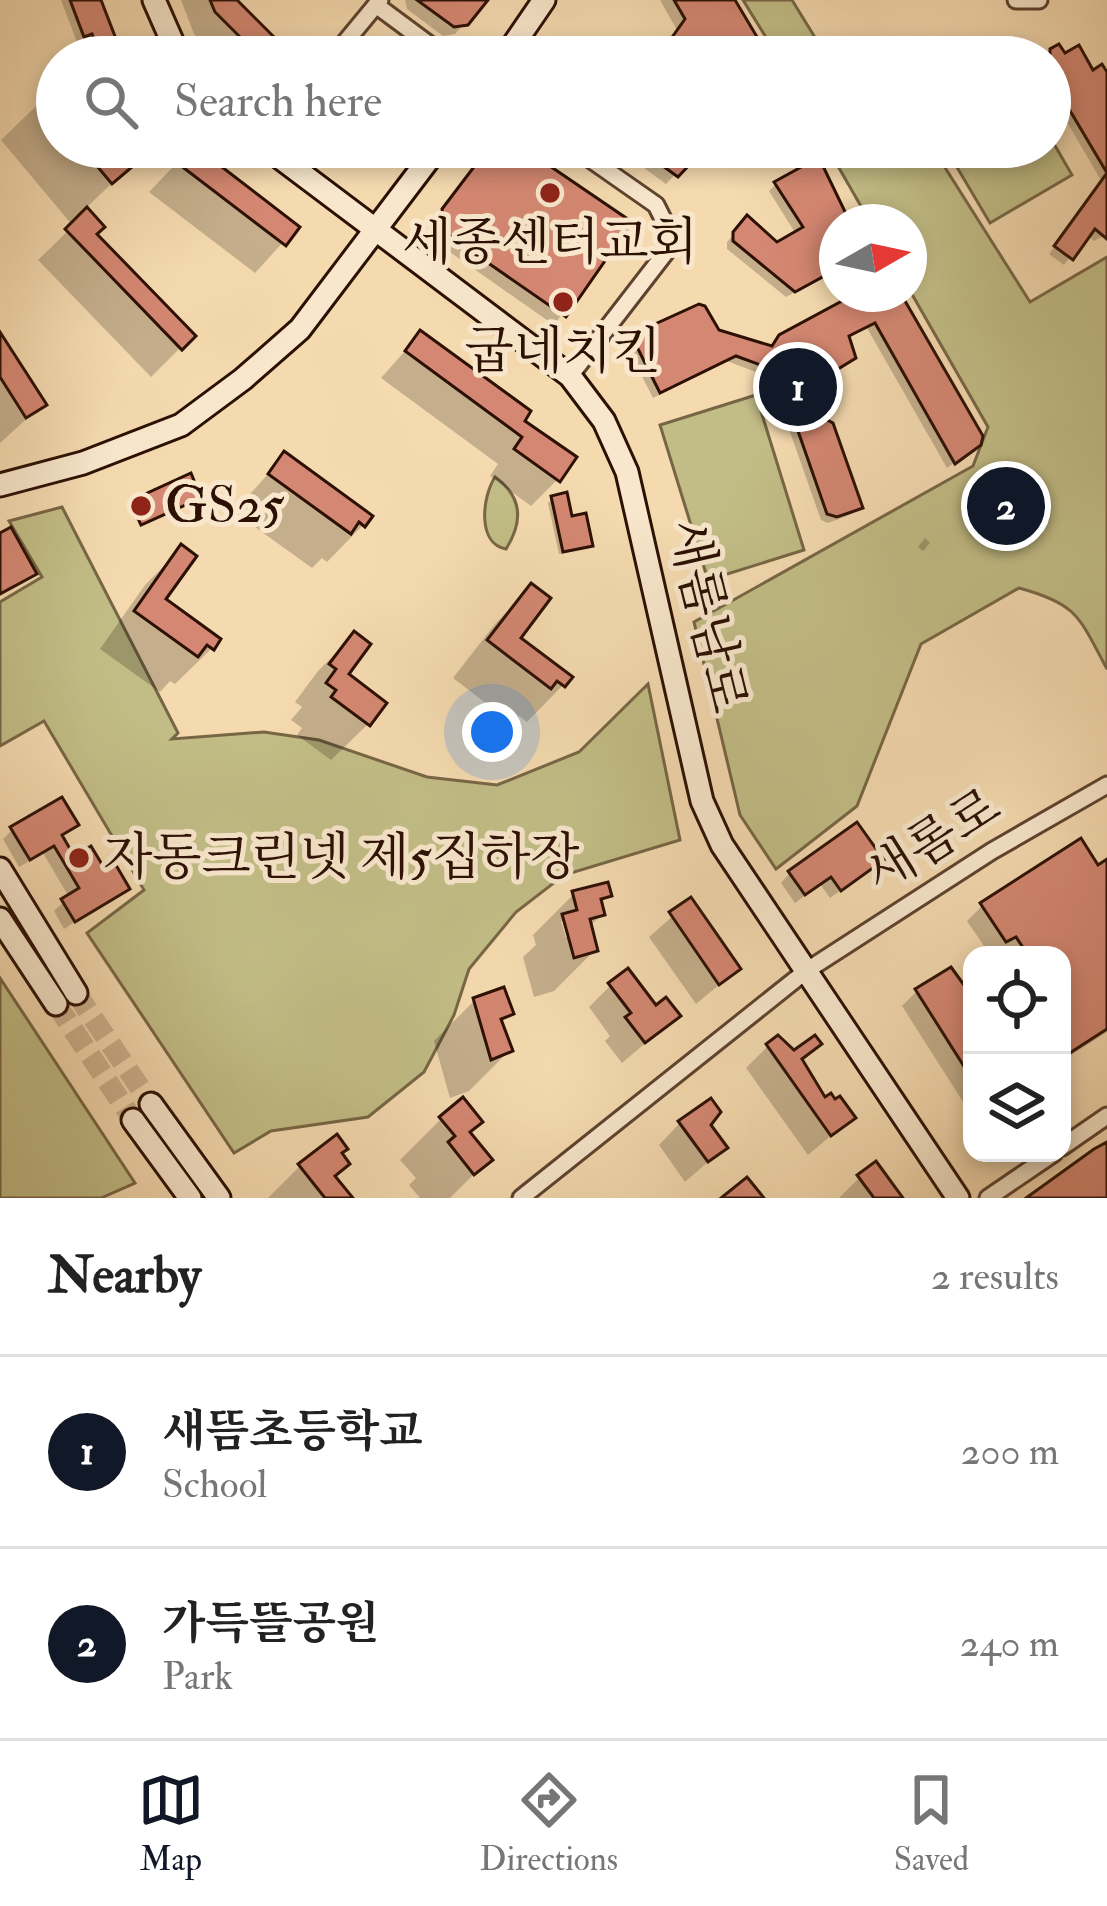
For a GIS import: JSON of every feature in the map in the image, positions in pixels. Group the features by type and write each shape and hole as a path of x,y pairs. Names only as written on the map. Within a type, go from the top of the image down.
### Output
{"street":[{"path":"154,0 170,36"},
{"path":"519,36 544,0"},
{"path":"1016,0 1039,0"},
{"path":"350,36 378,3 420,36"},
{"name":"새롬남로","path":"294,168 570,376 587,394 627,472 702,801 722,845 958,1198"},
{"path":"0,485 83,463 182,425 300,329 421,168"},
{"path":"570,376 666,251 667,227 656,205 603,168"},
{"name":"새롬로","path":"521,1198 806,971 992,851 1107,785"},
{"path":"0,869 66,999 0,919"},
{"path":"151,1104 219,1198"},
{"path":"1071,1141 1107,1116"},
{"path":"133,1120 190,1198"},
{"path":"988,1198 1041,1162"}],"shaded area":[{"path":"743,0 792,0 814,36 765,36"},
{"path":"839,168 945,168 1030,302 1107,257 1107,669 1075,615 1054,600 1019,588 921,644 857,806 776,869 740,815 694,622 973,466 988,427 922,312 927,312 927,204 860,204"},
{"path":"957,168 1068,168 1072,175 990,223"},
{"path":"756,395 804,550 708,580 660,425"},
{"path":"495,477 511,493 517,510 506,549 486,529 485,507"},
{"path":"62,507 178,733 172,739 264,732 319,740 427,777 497,785 579,752 648,684 680,840 564,875 516,912 469,969 454,1015 424,1072 368,1117 271,1131 234,1153 87,933 144,890 44,721 0,746 0,602 42,577 9,521"},
{"path":"0,978 135,1183 101,1198 0,1198"}],"building":[{"path":"70,0 101,0 115,36 84,36"},
{"path":"210,0 237,0 273,36 239,36 215,12"},
{"path":"417,0 488,0 468,25 454,27"},
{"path":"674,0 735,0 756,36 673,36 685,19"},
{"path":"1079,45 1093,70 1102,64 1107,72 1107,173 1071,112 1071,50"},
{"path":"99,168 131,168 112,184"},
{"path":"184,168 223,168 300,227 286,246"},
{"path":"473,168 553,168 632,222 566,317 445,233 442,209"},
{"path":"666,168 686,168 678,177"},
{"path":"799,168 824,168 841,204 819,204 819,279 795,292 733,241 733,232 747,215 777,242 803,227 774,182"},
{"path":"1107,173 1107,239 1095,229 1073,260 1054,246"},
{"path":"87,207 105,227 97,234 196,336 182,350 65,229"},
{"path":"699,304 719,330 772,346 779,335 822,312 911,312 983,436 981,445 955,464 875,323 849,336 856,358 812,385 820,416 833,423 863,508 837,517 827,514 777,371 736,356 660,393 631,335"},
{"path":"420,330 531,411 525,421 577,457 560,482 514,449 522,437 405,351"},
{"path":"0,332 47,405 26,418 0,377"},
{"path":"284,451 373,516 365,527 359,522 351,534 268,474"},
{"path":"191,473 201,498 141,525 130,501"},
{"path":"1007,474 1039,524 1018,537 986,487"},
{"path":"567,492 572,516 586,513 593,546 563,552 551,496"},
{"path":"11,527 37,574 0,594 0,533"},
{"path":"181,544 197,556 166,599 221,639 214,650 207,645 198,657 134,611"},
{"path":"531,583 551,598 521,638 573,677 565,687 557,681 551,689 487,640"},
{"path":"354,631 371,644 349,674 387,703 370,726 331,697 336,690 326,683 336,669 329,664"},
{"name":"자동크린넷 제5집하장","path":"62,797 79,825 62,835 74,856 91,846 103,866 113,860 130,889 75,922 61,899 79,888 54,846 30,860 10,827"},
{"path":"857,822 884,860 841,891 831,877 805,895 788,871"},
{"path":"1081,838 1098,865 1107,859 1107,1029 1071,1052 1071,946 1022,946 1016,937 1006,942 980,903"},
{"path":"608,882 612,896 601,899 605,915 590,919 598,951 574,958 562,914 577,910 572,891"},
{"path":"691,897 741,969 719,985 669,912"},
{"path":"951,967 963,984 963,1065 915,989"},
{"path":"628,968 656,1005 666,997 681,1016 645,1043 625,1017 631,1013 608,983"},
{"path":"504,987 514,1014 501,1019 513,1051 491,1060 473,998"},
{"path":"778,1035 794,1050 815,1035 822,1044 802,1059 825,1097 840,1096 856,1118 831,1136 766,1044"},
{"path":"463,1097 483,1122 470,1132 493,1160 474,1175 448,1142 455,1136 439,1117"},
{"path":"711,1098 721,1112 711,1125 728,1148 708,1162 678,1121"},
{"path":"337,1134 348,1149 342,1153 350,1164 335,1176 353,1198 325,1198 298,1164"},
{"path":"1107,1142 1107,1198 1026,1198 1094,1149"},
{"path":"876,1161 903,1198 874,1198 857,1175"},
{"path":"747,1177 764,1198 721,1198"}],"tunnel":[{"path":"76,993 151,1104"},
{"path":"56,1004 133,1120"}],"place":[{"name":"세종센터교회","path":"550,193"},
{"name":"굽네치킨","path":"563,302"},
{"name":"새뜸초등학교","path":"798,387"},
{"name":"GS25","path":"141,506"},
{"name":"가득뜰공원","path":"1006,506"},
{"name":"자동크린넷 제5집하장","path":"79,858"}]}
